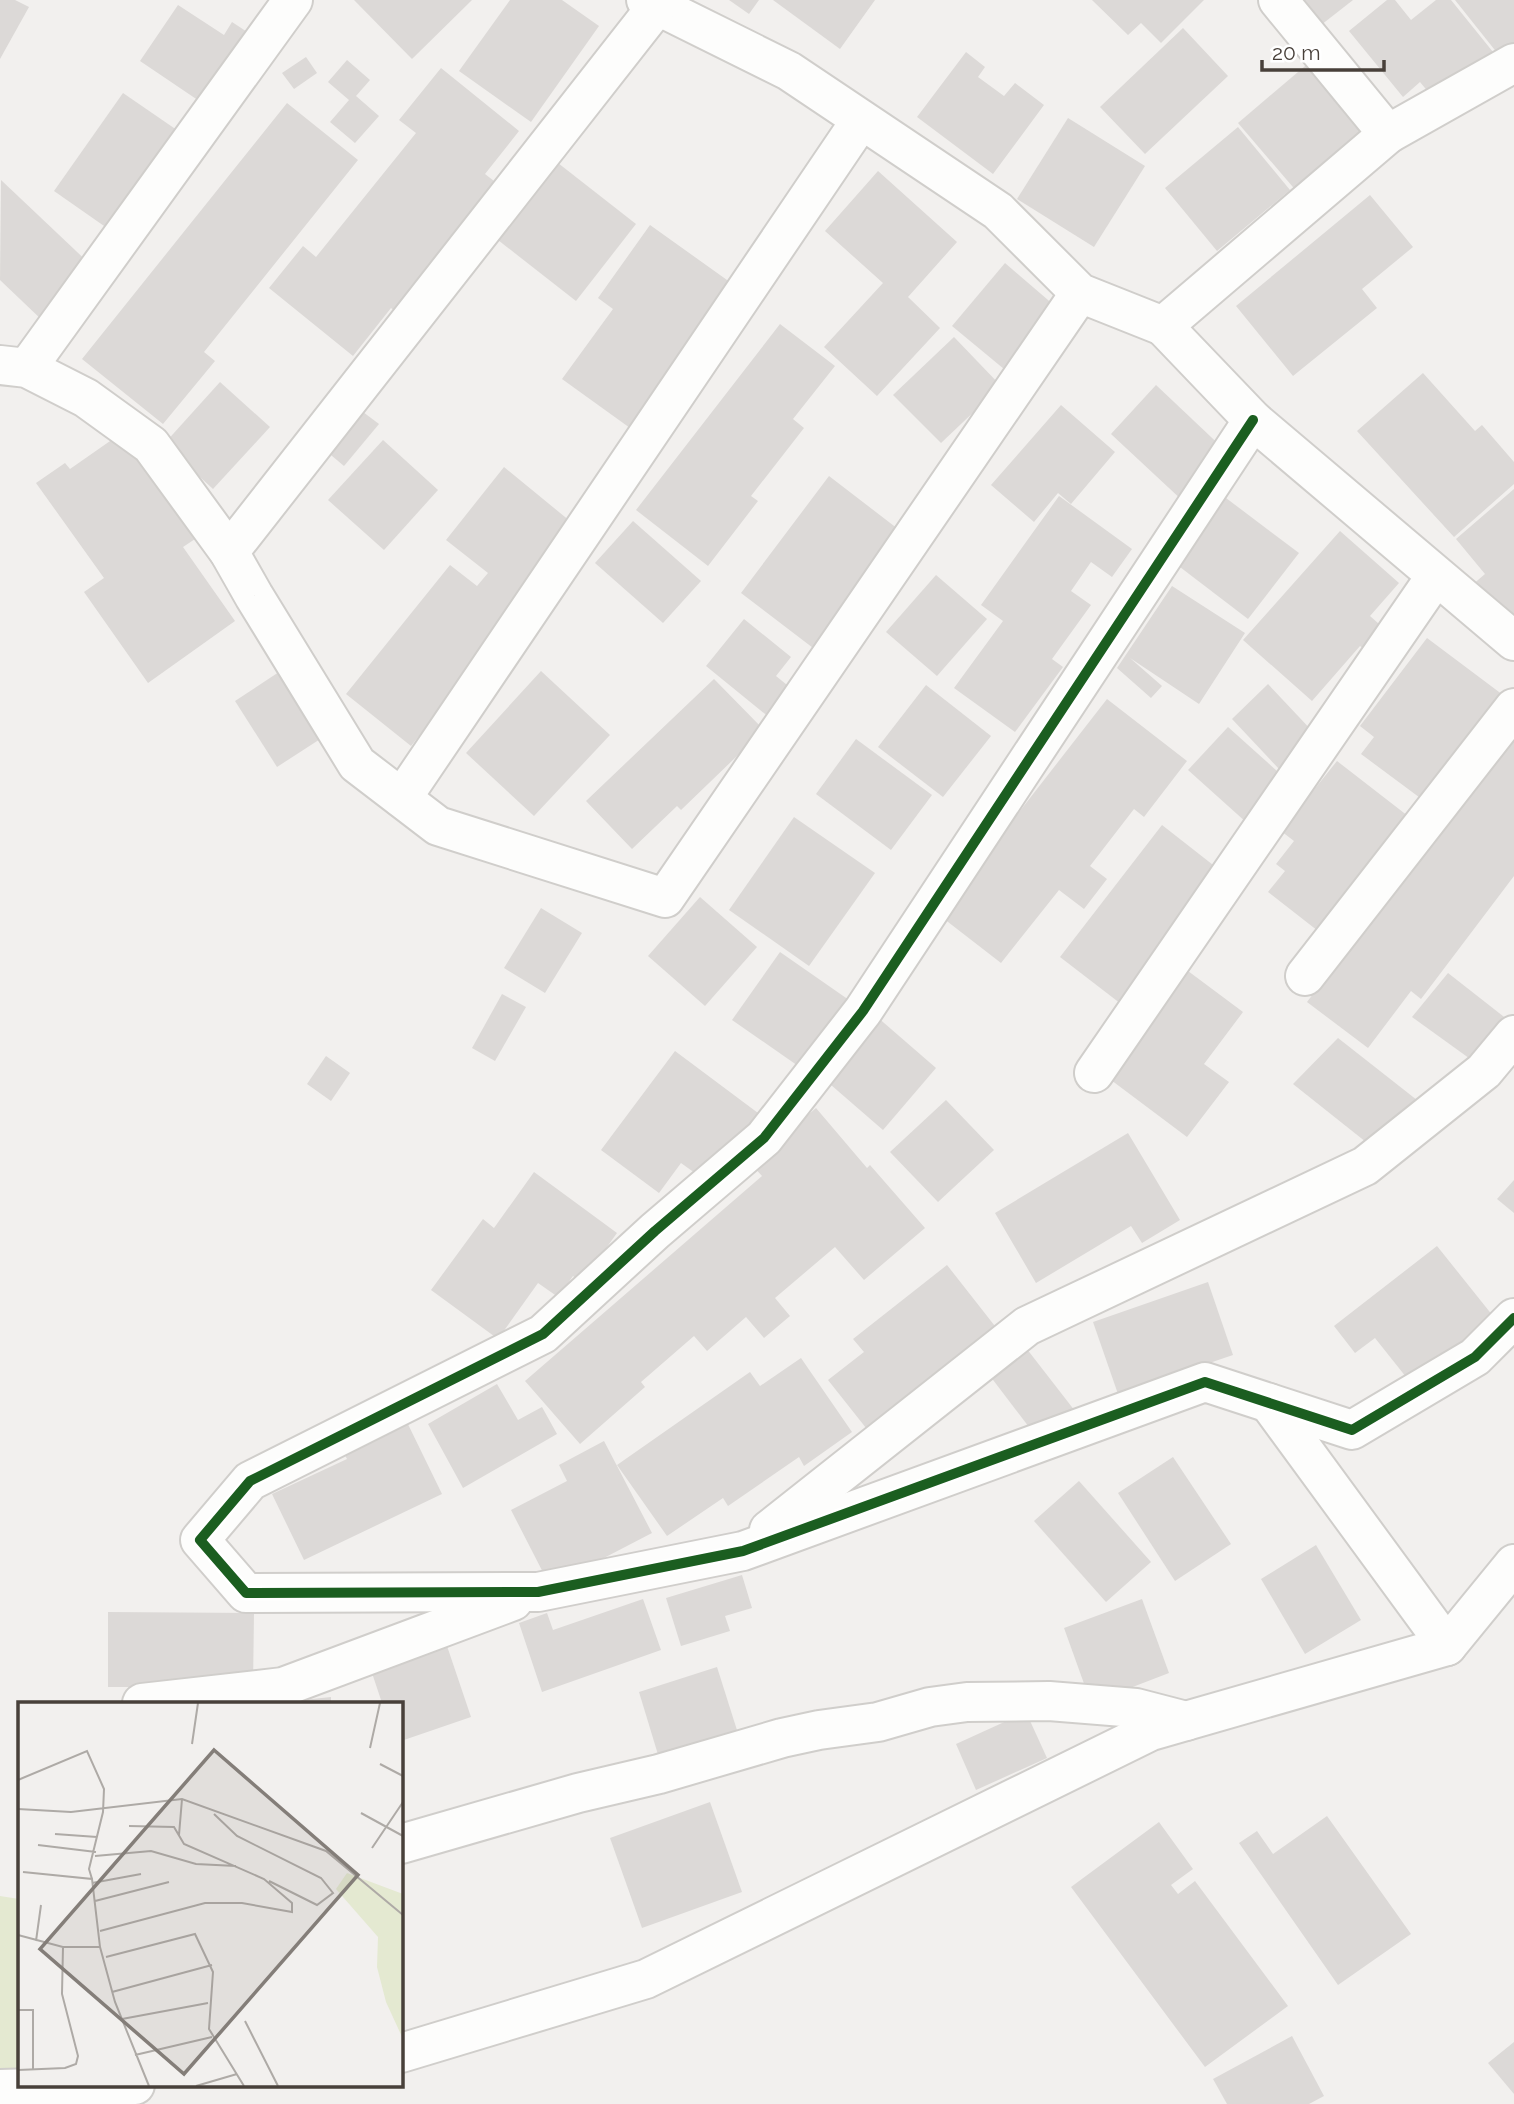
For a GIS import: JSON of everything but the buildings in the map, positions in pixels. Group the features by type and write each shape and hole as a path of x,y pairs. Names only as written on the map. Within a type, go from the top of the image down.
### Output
{"street":[{"path":"293,0 13,367 86,398 151,445 229,552 357,764 438,826 665,898 1080,293"},
{"path":"1278,0 1388,134"},
{"path":"229,552 651,3 789,71 998,211 1080,293 1163,326 1253,421 1514,641"},
{"path":"1163,326 1388,134 1514,63"},
{"path":"402,798 861,120"},
{"path":"538,1592 246,1593 200,1540 250,1481 543,1334 655,1231 764,1138 863,1011 1253,421"},
{"path":"1094,1073 1436,576"},
{"path":"1305,976 1514,708"},
{"path":"743,1551 1027,1326 1365,1166 1484,1071 1514,1035"},
{"path":"151,1702 283,1687 538,1592 743,1551 1205,1382 1352,1430 1475,1357 1514,1318"},
{"path":"1269,1403 1447,1646"},
{"path":"402,2053 646,1979 1151,1731 1447,1646 1514,1564"},
{"path":"402,1844 782,1738 878,1722 930,1707 967,1702 1049,1701 1136,1709 1186,1721"},
{"path":"0,2089 101,2086"}],"green space":[{"path":"0,1896 18,1899 18,2080 0,2087"}],"cycle path":[{"path":"1253,420 863,1011 764,1138 655,1231 543,1334 250,1481 200,1540 246,1593 538,1592 743,1551 1205,1382 1352,1430 1475,1357 1514,1318"}]}
